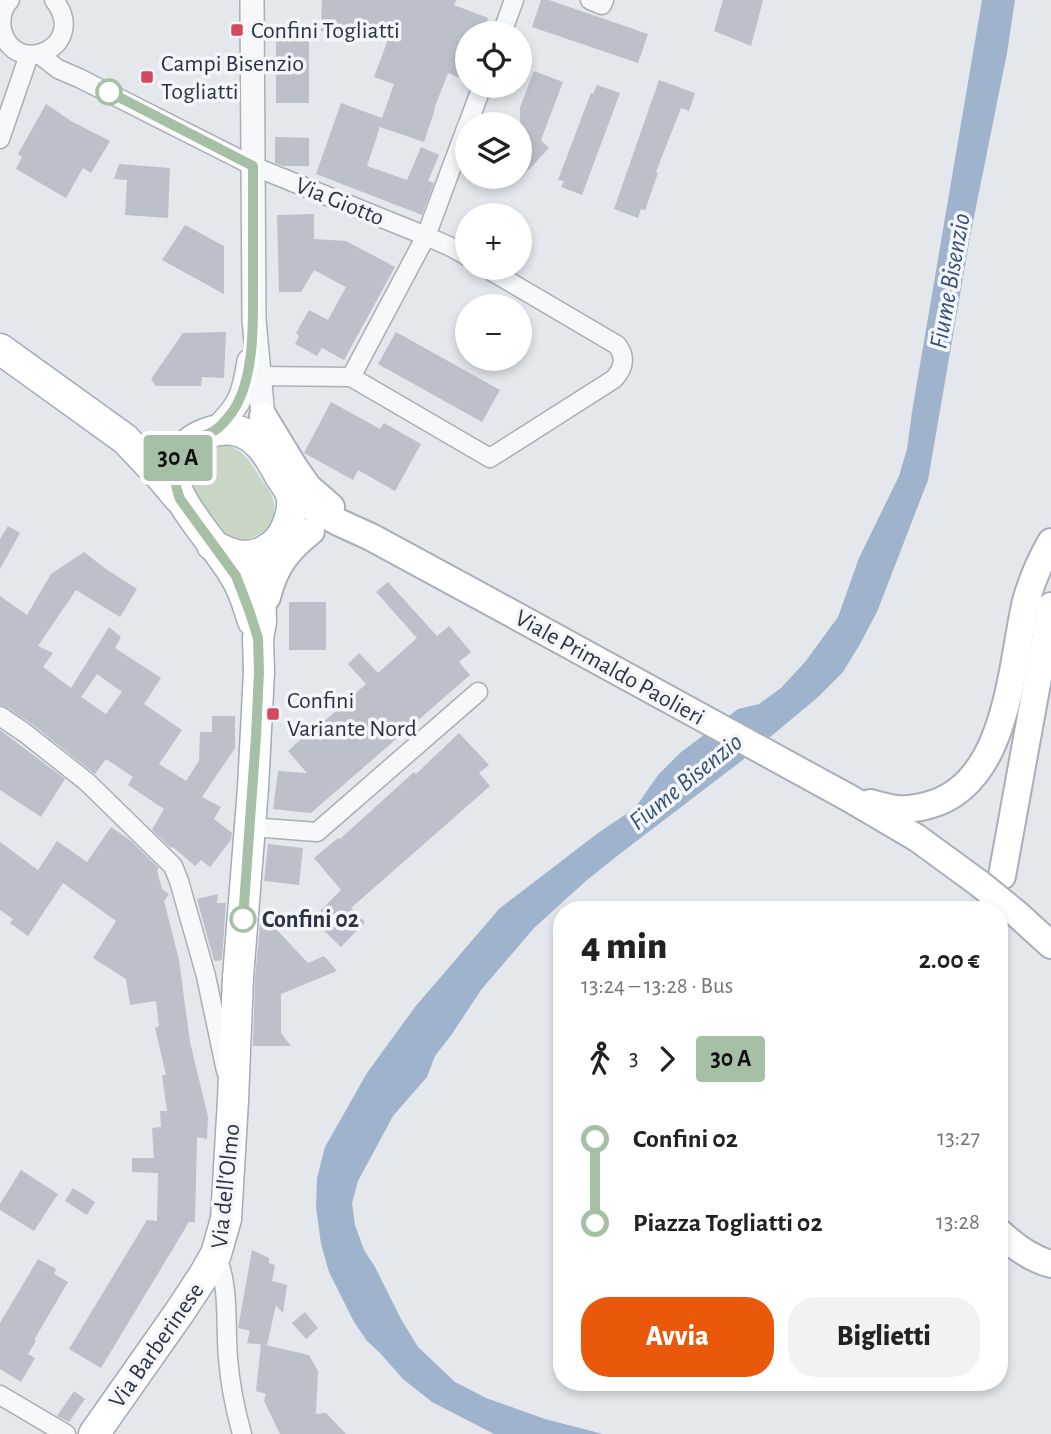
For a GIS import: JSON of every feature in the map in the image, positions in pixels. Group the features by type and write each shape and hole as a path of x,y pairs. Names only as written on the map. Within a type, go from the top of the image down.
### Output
{"main road":[{"path":"0,349 125,439 163,479 236,576 259,630"},
{"path":"263,416 308,487 371,537"},
{"path":"125,439 149,448 163,449 224,430 244,433 259,444 291,495 291,515 274,545 258,554 238,556 212,545"},
{"path":"180,499 176,489 175,468 182,452 202,437"},
{"name":"Viale Primaldo Paolieri","path":"291,495 840,793 991,880 1007,901"},
{"name":"Viale Primaldo Paolieri","path":"274,545 311,531 336,530 371,537"},
{"path":"259,630 279,566 290,548 311,531"},
{"path":"840,793 895,809 920,807 945,799 962,787 974,773 999,726 1026,601 1037,569 1051,542"},
{"name":"Via dell'Olmo","path":"216,1254 228,1206 238,977 258,697 260,587 274,545"},
{"path":"991,880 1051,606"},
{"name":"Viale Primaldo Paolieri","path":"1008,902 1051,945"},
{"path":"1008,1240 1034,1258 1051,1264"},
{"name":"Via Barberinese","path":"94,1434 179,1313 216,1254"}],"street":[{"path":"1,33 1,17 10,0"},
{"path":"0,139 35,55 57,44 62,34 61,10 54,0"},
{"path":"251,0 254,320 263,416 271,460"},
{"path":"506,21 514,0"},
{"path":"590,0 602,5 604,0"},
{"name":"Via Giotto","path":"1,33 16,50 35,55 253,166 455,249"},
{"path":"57,44 64,62 79,78"},
{"path":"351,377 426,236 455,159"},
{"path":"259,376 351,377 490,458 614,379 622,367 623,356 617,345 506,280"},
{"path":"202,437 228,417 238,404 245,388 254,320"},
{"path":"250,827 317,832 478,692"},
{"path":"0,716 87,782 173,866 206,976 233,1100"},
{"path":"206,976 238,977"},
{"name":"Via dell'Olmo","path":"216,1254 223,1271 227,1295 228,1359 242,1434"},
{"path":"0,1395 66,1434"}],"green space":[{"path":"231,446 242,453 272,497 273,518 266,529 255,537 241,540 225,538 189,489 190,466 205,448"}],"water":[{"name":"Fiume Bisenzio","path":"982,0 1015,0 928,480 877,612 860,644 843,672 817,698 564,901 553,901 553,911 534,928 481,990 435,1056 427,1077 393,1116 358,1181 352,1203 355,1225 364,1250 418,1347 455,1382 486,1398 545,1419 603,1434 494,1434 432,1402 403,1379 367,1341 354,1322 329,1272 321,1244 316,1207 317,1178 325,1147 367,1073 415,1007 499,909 635,808 658,775 680,753 738,709 759,704 781,688 805,662 838,617 859,558 899,476 907,449"}],"building":[{"path":"322,0 456,0 454,5 488,18 487,21 455,21 455,76 448,73 424,142 380,127 367,166 407,180 421,147 439,155 428,181 434,183 422,215 316,174 341,103 382,118 394,84 374,77 392,29 321,31"},
{"path":"541,0 549,0 648,34 638,63 532,27"},
{"path":"723,0 763,0 751,46 714,31"},
{"path":"276,33 309,33 309,103 276,103"},
{"path":"534,71 563,82 541,140 549,148 532,166 532,112 520,112 520,107 524,98 532,98"},
{"path":"659,80 695,93 689,111 681,108 656,172 658,173 645,210 641,209 638,218 614,209"},
{"path":"597,85 620,93 582,195 561,187 564,181 558,180 591,93 593,94"},
{"path":"46,104 71,121 110,141 91,173 83,168 66,198 16,169 22,157 18,154"},
{"path":"275,137 309,138 309,166 283,166 275,163"},
{"path":"119,164 170,168 168,218 125,215 127,180 114,179"},
{"path":"314,214 314,239 346,241 395,267 344,360 322,348 317,356 295,344 299,336 296,333 309,310 328,320 346,287 314,270 301,292 279,292 277,215"},
{"path":"185,225 224,246 224,294 162,260"},
{"path":"226,332 224,378 202,377 201,386 156,386 151,379 183,333"},
{"path":"396,332 455,365 455,371 466,371 500,390 482,422 378,364"},
{"path":"331,402 380,429 384,423 421,444 395,491 358,470 353,480 304,453"},
{"path":"8,526 20,533 0,569 0,539"},
{"path":"84,552 137,589 120,617 76,590 38,646 53,653 43,667 71,688 109,627 121,637 115,648 161,678 144,704 182,730 159,764 186,781 199,761 200,732 212,732 212,716 235,716 235,748 202,797 221,807 214,819 232,833 231,840 210,867 201,860 195,866 152,830 164,809 128,785 133,777 106,759 95,774 32,724 0,705 0,596 27,615 51,574","holes":["97,674 122,692 106,714 81,697"]},
{"path":"388,582 437,636 449,626 471,652 459,662 470,675 311,813 273,809 278,771 307,773 288,751 366,684 348,664 359,653 378,673 417,638 376,592"},
{"path":"289,602 326,602 326,650 289,650"},
{"path":"0,730 65,779 41,817 0,790"},
{"path":"459,733 489,765 479,773 490,786 351,908 365,922 341,947 312,919 341,890 314,858 340,839 414,772 416,774"},
{"path":"111,827 131,841 159,868 157,870 162,889 169,894 164,901 179,960 190,1042 208,1117 207,1139 197,1137 195,1222 189,1222 101,1368 69,1349 147,1220 157,1221 158,1173 132,1172 132,1158 154,1158 152,1128 161,1127 160,1111 167,1111 162,1075 166,1075 155,1028 159,1026 156,1001 130,1005 126,979 93,958 116,921 63,883 28,936 10,923 13,919 0,910 0,842 38,870 57,841 87,862"},
{"path":"268,844 303,848 299,885 264,881"},
{"path":"218,894 217,903 226,903 222,960 214,961 197,899"},
{"path":"261,913 308,963 324,956 337,971 281,994 281,1033 291,1046 253,1046"},
{"path":"21,1170 58,1194 34,1231 0,1210 0,1204"},
{"path":"73,1188 95,1202 87,1215 65,1201"},
{"path":"252,1250 269,1258 269,1263 275,1265 272,1281 287,1285 283,1313 276,1305 267,1345 247,1343 250,1331 238,1328"},
{"path":"38,1259 56,1269 54,1274 68,1282 34,1340 36,1341 28,1354 35,1358 21,1382 0,1369 0,1323"},
{"path":"305,1312 318,1328 306,1339 292,1323"},
{"path":"261,1344 309,1355 318,1371 316,1414 326,1413 346,1434 280,1434 264,1401 266,1394 256,1391"},
{"path":"74,1391 85,1399 69,1422 57,1416"}],"bus line":[{"path":"109,92 253,166 254,320 245,388 228,417 213,432 200,436 182,452 177,460 174,478 180,499 236,576 258,638 256,736 243,919"}],"place":[{"name":"Confini Togliatti","path":"237,30"},
{"name":"Campi Bisenzio Togliatti","path":"147,77"},
{"name":"Confini Variante Nord","path":"273,714"},
{"name":"Confini 02","path":"243,919"}]}
